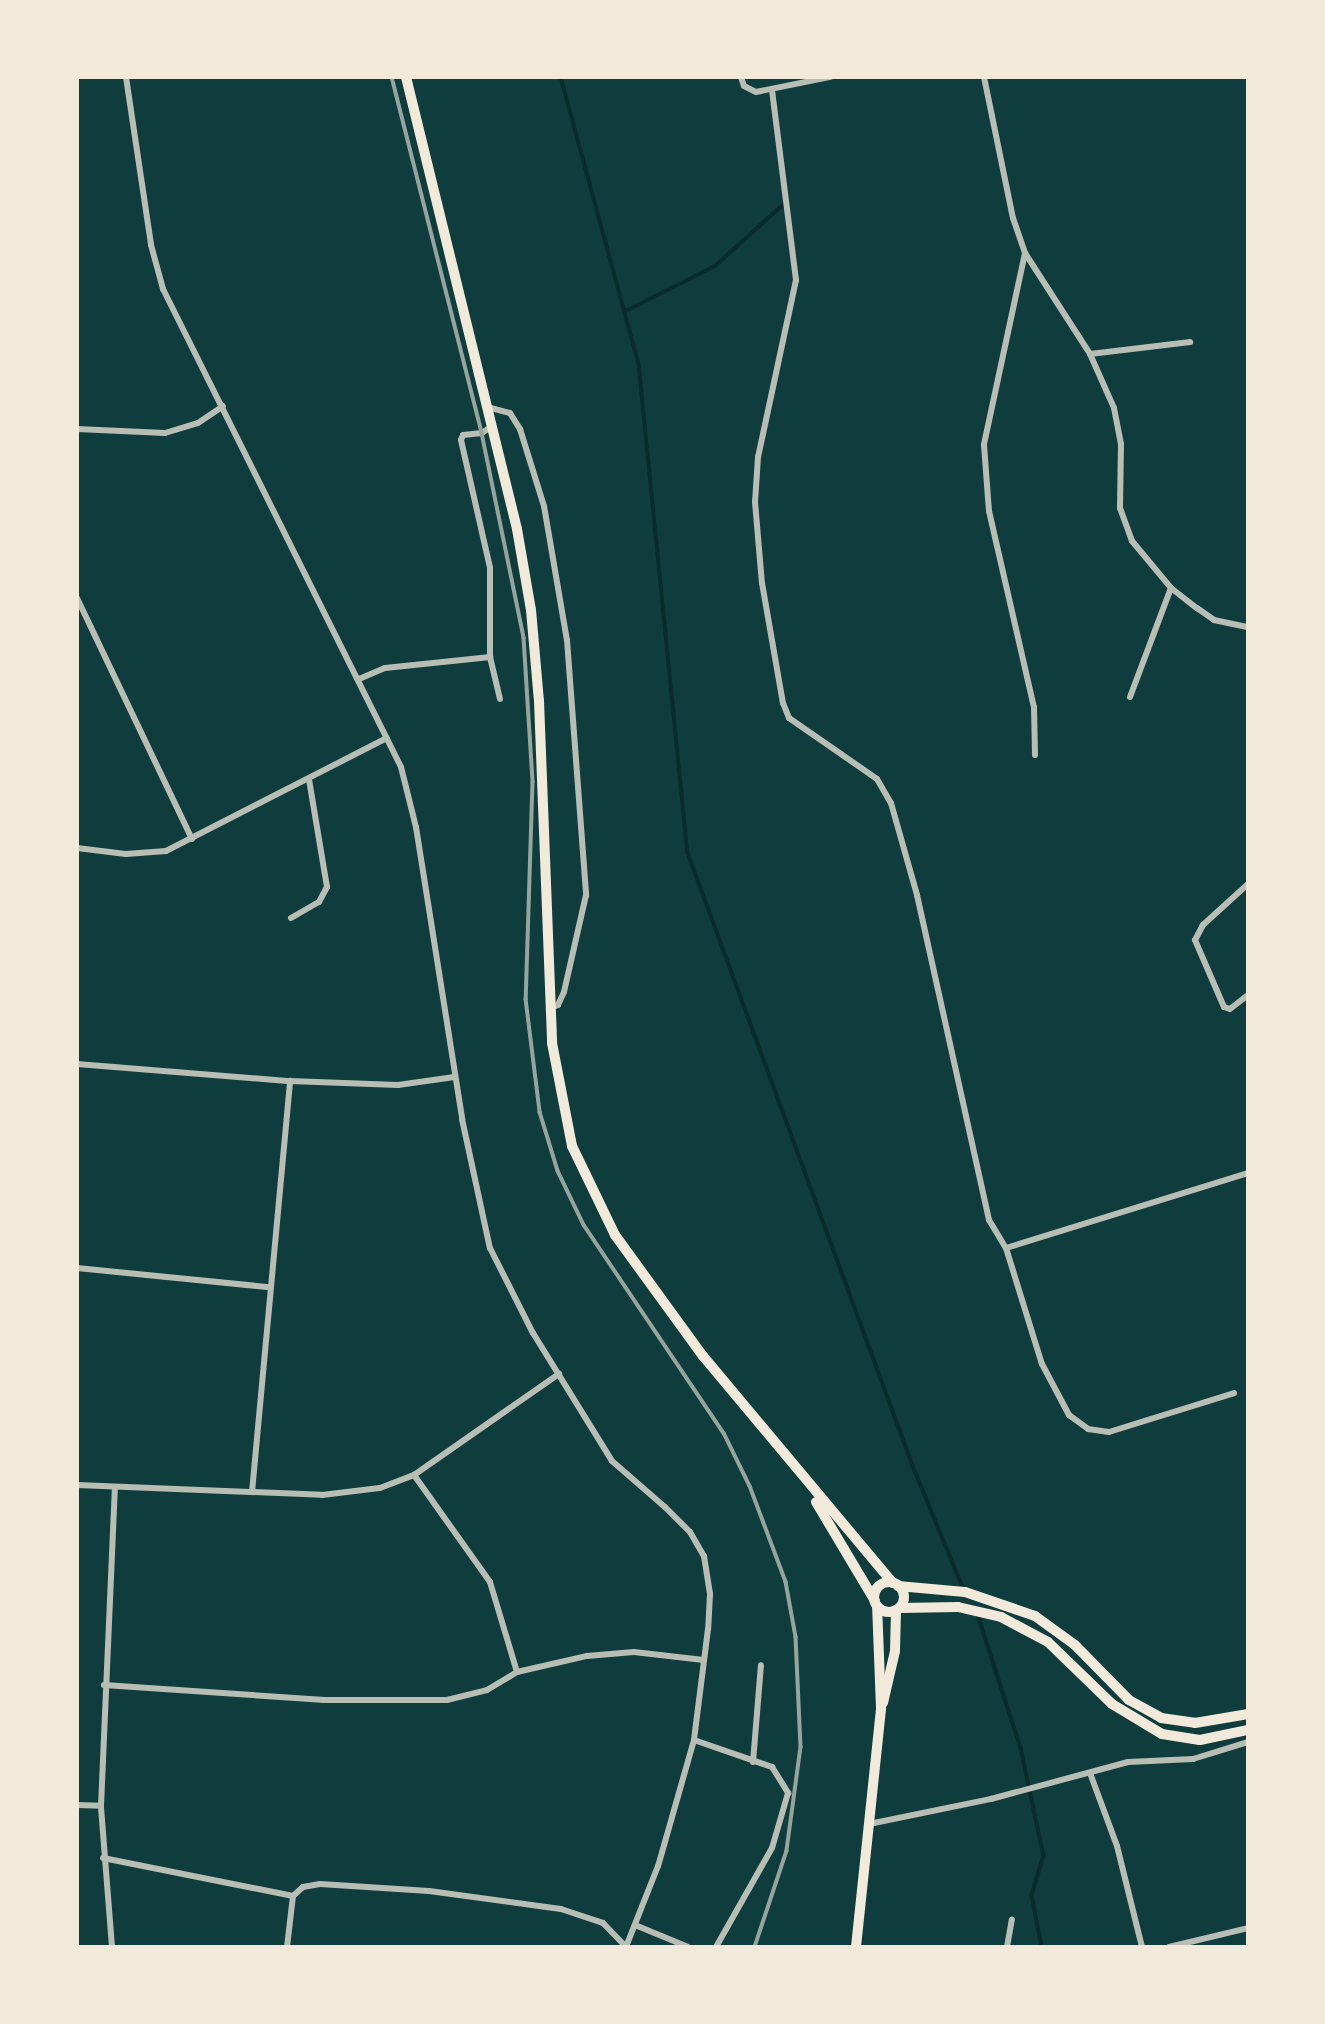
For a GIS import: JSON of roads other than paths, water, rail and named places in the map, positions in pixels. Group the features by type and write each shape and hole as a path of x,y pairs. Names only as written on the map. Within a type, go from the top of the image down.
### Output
{"highway":[{"path":"406,77 517,529 535,649 550,1008 563,1116 596,1203 703,1356 808,1487 904,1597 898,1609 890,1684 881,1708"},
{"path":"808,1487 831,1534 876,1603 888,1612 898,1609"},
{"path":"856,1947 881,1708 877,1588 896,1585"}],"main road":[{"path":"896,1585 965,1592 1035,1616 1075,1645 1129,1700 1161,1718 1195,1723 1248,1714"},
{"path":"898,1609 958,1607 1001,1617 1048,1642 1112,1704 1162,1734 1200,1740 1248,1730"}],"street":[{"path":"126,77 157,271 359,679 411,798 454,1077 490,1248 559,1374 612,1461 665,1507 700,1549 710,1594 694,1740 658,1866 626,1947"},
{"path":"741,77 750,91 772,90 830,77"},
{"path":"984,77 1025,253 1090,354 1119,427 1124,521 1139,554 1171,588 1214,620 1248,627"},
{"path":"772,90 796,280 758,457 755,502 777,680 789,718 877,779 891,803 916,895 989,1220 1006,1248 1042,1364 1079,1424 1108,1432 1234,1393"},
{"path":"1025,253 984,445 989,511 1034,707 1035,755"},
{"path":"1090,354 1191,342"},
{"path":"77,429 165,433 198,423 223,406"},
{"path":"488,407 510,413 520,429 544,506 567,640 586,895 564,992 558,1006 550,1008"},
{"path":"492,426 482,433 463,435 461,440 490,568 490,657 500,699"},
{"path":"1130,697 1171,588"},
{"path":"77,598 79,612 192,839"},
{"path":"359,679 385,668 490,657"},
{"path":"77,848 153,853 192,839 387,738"},
{"path":"291,918 319,902 327,887 309,780"},
{"path":"1248,884 1203,925 1195,940 1224,1007 1230,1009 1248,995"},
{"path":"77,1063 290,1081 398,1084 454,1077"},
{"path":"252,1492 290,1081"},
{"path":"1006,1248 1248,1173"},
{"path":"77,1268 269,1287"},
{"path":"77,1485 115,1489 356,1493 414,1475 559,1374"},
{"path":"414,1475 490,1582 517,1672"},
{"path":"112,1947 101,1806 104,1685 115,1489"},
{"path":"104,1685 401,1702 468,1696 517,1672 609,1653 704,1660"},
{"path":"753,1762 761,1665"},
{"path":"694,1740 726,1748 741,1760 772,1767 788,1793 772,1849 716,1947"},
{"path":"869,1824 1128,1762 1193,1759 1248,1742"},
{"path":"1090,1773 1117,1846 1142,1947"},
{"path":"77,1804 101,1806"},
{"path":"103,1858 293,1896"},
{"path":"287,1947 293,1896 303,1887 320,1884 499,1899 586,1915 616,1932 626,1947"},
{"path":"1007,1947 1012,1919"},
{"path":"635,1925 688,1947"},
{"path":"1169,1947 1248,1928"}],"waterway":[{"path":"561,77 639,364 688,853 913,1466 964,1590"},
{"path":"624,312 715,266 785,203"},
{"path":"978,1615 1021,1748 1044,1856 1032,1895 1042,1947"}],"railway":[{"path":"392,77 482,433 524,638 533,782 526,999 540,1112 558,1171 584,1225 724,1433 750,1486 786,1582 796,1637 801,1747 787,1851 755,1947"}]}
